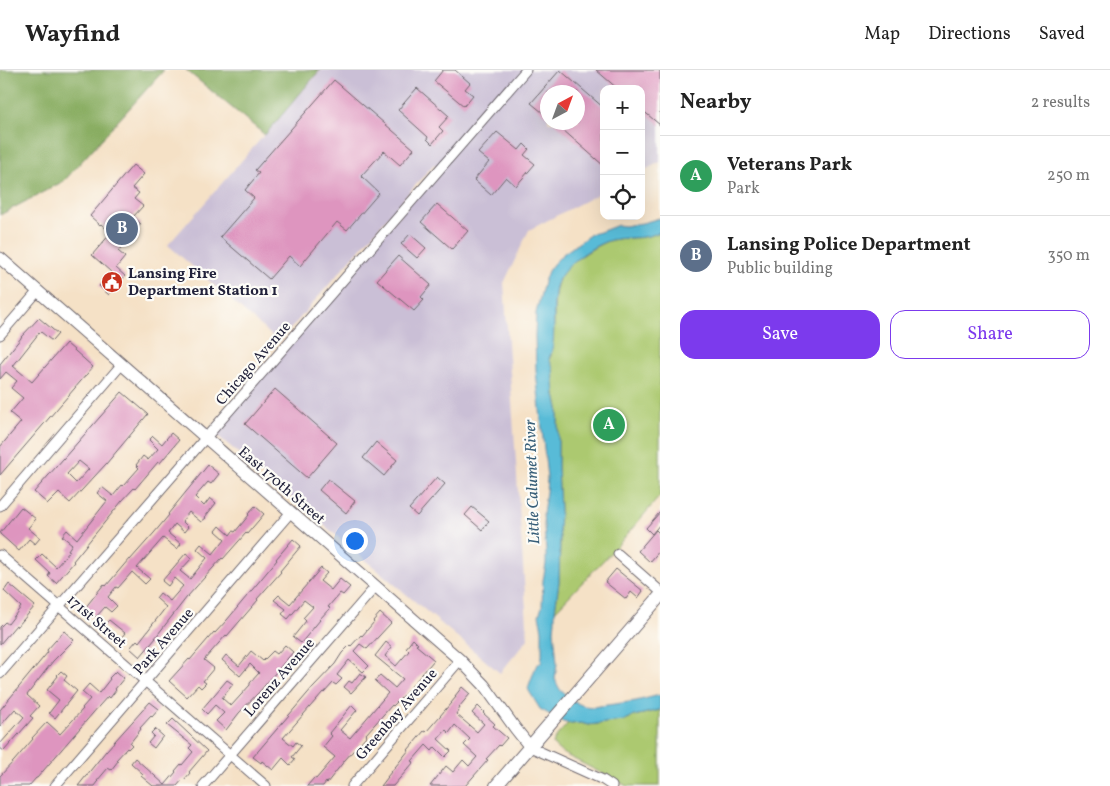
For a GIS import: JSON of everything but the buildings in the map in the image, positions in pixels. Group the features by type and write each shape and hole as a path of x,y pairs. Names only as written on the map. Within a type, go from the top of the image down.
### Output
{"main road":[{"path":"496,786 660,596"}],"street":[{"name":"Chicago Avenue","path":"0,674 526,70"},
{"name":"East 170th Street","path":"0,258 460,660 484,685 530,747 603,780 612,786"},
{"path":"0,335 38,291"},
{"path":"0,506 122,364"},
{"name":"Park Avenue","path":"55,786 291,512"},
{"path":"618,554 660,591"},
{"name":"171st Street","path":"0,555 266,786"},
{"name":"Lorenz Avenue","path":"202,786 376,586"},
{"name":"Greenbay Avenue","path":"352,786 460,660"}],"shaded area":[{"path":"321,70 660,70 660,162 645,170 645,85 600,85 600,193 529,230 504,283 528,639 500,673 212,431 439,169 434,164 279,342 168,245"}],"green space":[{"path":"0,70 164,70 64,181 0,215"},
{"path":"186,70 320,70 265,135"},
{"path":"660,232 660,496 618,545 555,611 559,582 560,538 558,408 553,368 549,359 551,356 558,283 566,269 573,262 600,244 611,240 650,236"},
{"path":"660,710 660,786 627,786 562,753 553,745 557,736 568,723 588,725 623,721 634,716"}],"water":[{"path":"660,218 660,232 650,236 604,242 582,255 563,273 555,290 553,339 549,359 553,368 558,408 560,510 559,582 554,630 557,663 555,679 561,691 584,706 593,707 636,701 660,695 660,710 634,716 623,721 588,725 581,723 571,724 563,722 540,709 528,688 542,656 542,630 539,615 542,607 543,580 546,564 543,514 547,478 536,371 536,313 548,271 563,254 591,234 618,225 642,223"}],"place":[{"name":"Lansing Police Department","path":"122,229"},
{"name":"Lansing Fire Department Station 1","path":"112,282"},
{"name":"Veterans Park","path":"609,425"}],"water label":[{"name":"Little Calumet River","path":"531,482"}]}
